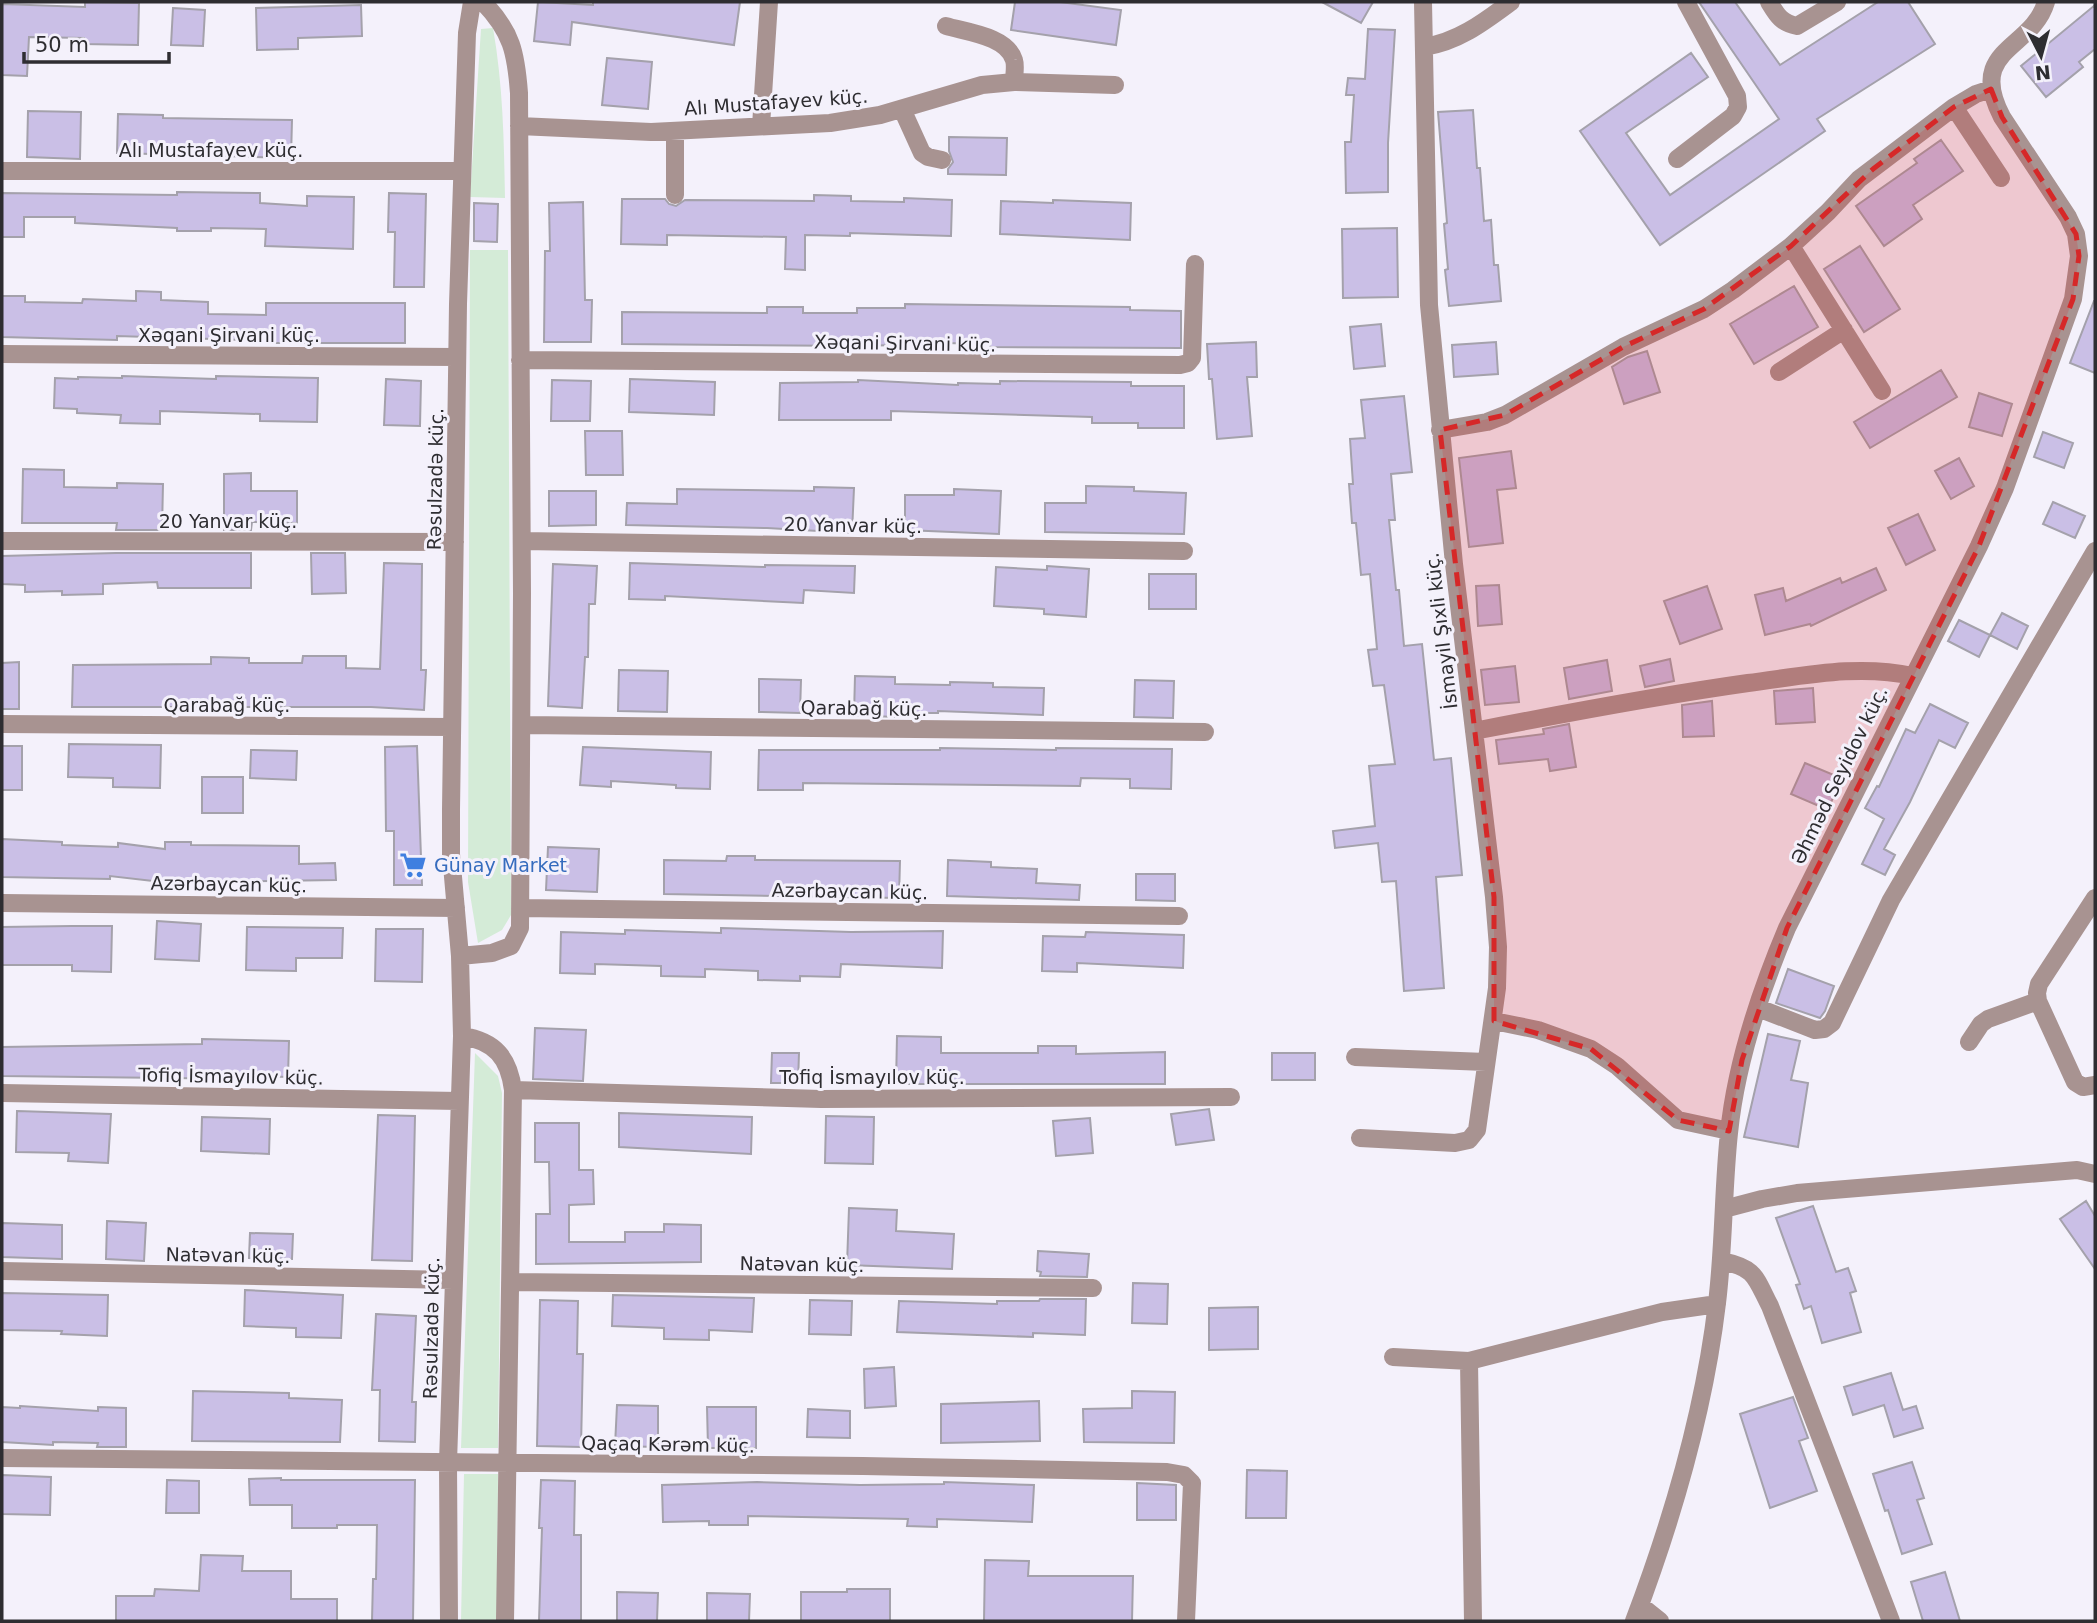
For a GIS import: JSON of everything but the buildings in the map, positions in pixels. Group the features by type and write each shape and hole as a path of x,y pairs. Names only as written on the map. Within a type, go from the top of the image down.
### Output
{"street":[{"name":"Rəsulzadə küç.","path":"449,1621 448,1463 463,1036 460,956 451,854 457,357 467,33 472,2"},
{"path":"761,126 769,2"},
{"name":"İsmayil Şıxli küç.","path":"1360,1138 1455,1143 1469,1140 1477,1130 1494,1021 1498,947 1440,430 1429,305 1423,2"},
{"path":"1423,47 1440,45 1460,37 1511,2"},
{"path":"1677,159 1733,116 1738,107 1737,96 1686,2"},
{"path":"1769,2 1778,18 1785,24 1797,26 1836,2"},
{"path":"1440,430 1487,422 1506,415 1634,341 1704,309 1791,246 1859,179 1954,107 1991,89 1992,74 1998,61 2038,19 2046,2"},
{"path":"460,956 492,953 511,946 520,928 522,541 519,126 517,66 513,45 492,5"},
{"path":"946,26 996,41 1008,49 1015,60 1014,82"},
{"name":"Alı Mustafayev küç.","path":"519,126 615,132 676,131 856,120 982,85 1014,82 1115,85"},
{"name":"Əhməd Seyidov küç.","path":"1637,1613 1664,1540 1688,1458 1707,1372 1721,1261 1729,1131 1742,1060 1770,969 1787,928 1979,546 2005,488 2073,299 2080,256 2076,234 2068,217 2002,117 1991,89"},
{"path":"1954,107 2001,178"},
{"path":"902,109 922,153 942,160"},
{"path":"674,195 676,131"},
{"name":"Alı Mustafayev küç.","path":"2,171 462,172"},
{"path":"1791,246 1882,391"},
{"path":"2080,256 2095,269"},
{"name":"Xəqani Şirvani küç.","path":"520,360 1180,365 1188,363 1192,358 1195,264"},
{"path":"1779,372 1844,330"},
{"name":"Xəqani Şirvani küç.","path":"2,355 457,357"},
{"name":"20 Yanvar küç.","path":"2,541 455,542"},
{"name":"20 Yanvar küç.","path":"522,541 1184,551"},
{"path":"1758,1008 1815,1030 1824,1029 1832,1023 1891,900 2095,551"},
{"path":"1475,731 1623,702 1835,671 1886,670 1913,676"},
{"name":"Qarabağ küç.","path":"2,724 452,727"},
{"name":"Qarabağ küç.","path":"522,725 1205,732"},
{"path":"2095,898 2039,984 2037,993 2038,1001 2075,1082 2083,1087 2095,1085"},
{"name":"Azərbaycan küç.","path":"2,903 456,908"},
{"name":"Azərbaycan küç.","path":"520,908 1179,916"},
{"path":"1969,1042 1981,1024 1988,1019 2038,1001"},
{"path":"1494,1021 1538,1030 1591,1049 1617,1066 1678,1120 1729,1131"},
{"path":"463,1036 480,1039 505,1060 513,1090 505,1621"},
{"path":"1355,1057 1486,1062"},
{"name":"Tofiq İsmayılov küç.","path":"513,1090 821,1099 1231,1097"},
{"name":"Tofiq İsmayılov küç.","path":"2,1093 459,1101"},
{"path":"1724,1209 1797,1193 2077,1170 2095,1174"},
{"path":"1721,1261 1742,1265 1753,1274 1770,1306 1891,1621"},
{"name":"Natəvan küç.","path":"2,1271 453,1280"},
{"name":"Natəvan küç.","path":"510,1282 1093,1288"},
{"path":"1393,1357 1469,1361 1662,1312 1717,1304"},
{"path":"1469,1361 1473,1621"},
{"name":"Qaçaq Kərəm küç.","path":"2,1458 863,1466 1167,1472 1184,1475 1192,1483 1186,1621"},
{"path":"1637,1613 1660,1621"}],"highlighted area":[{"path":"1991,89 2002,117 2076,234 2079,256 2073,299 1979,546 1787,928 1742,1060 1729,1131 1678,1120 1591,1049 1494,1021 1494,897 1440,430 1505,415 1623,347 1704,309 1791,246 1873,169 1954,107"}],"green space":[{"path":"493,28 501,92 505,198 470,197 481,29"},
{"path":"470,250 508,250 511,915 502,930 478,943 468,882"},
{"path":"475,1053 498,1076 502,1093 498,1448 461,1448"},
{"path":"464,1474 498,1474 497,1621 461,1621"}],"place":[{"name":"Günay Market","path":"413,865"}]}
